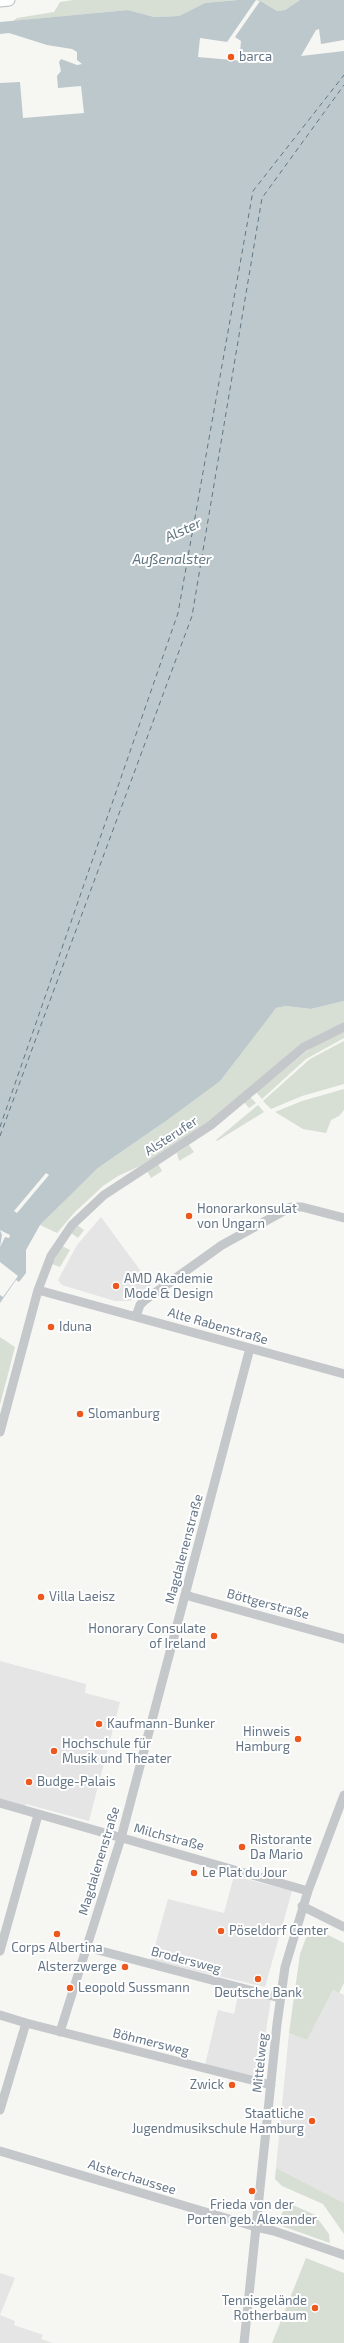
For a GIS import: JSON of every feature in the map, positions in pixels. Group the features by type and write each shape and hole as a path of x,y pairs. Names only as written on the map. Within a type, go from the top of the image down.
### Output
{"main road":[{"path":"0,1 9,0"}],"street":[{"name":"Alsterufer","path":"0,1432 38,1290 51,1256 64,1236 101,1197 211,1125 304,1047 344,1027"},
{"path":"136,1316 140,1305 145,1300 222,1245 291,1207 302,1207 344,1218"},
{"name":"Alte Rabenstraße","path":"38,1290 344,1374"},
{"name":"Magdalenenstraße","path":"60,2032 121,1838 250,1348"},
{"name":"Böttgerstraße","path":"185,1595 344,1639"},
{"name":"Mittelweg","path":"244,2343 280,1998 287,1959 302,1906 344,1795"},
{"name":"Milchstraße","path":"0,1803 308,1891"},
{"path":"0,1951 38,1815"},
{"path":"302,1906 344,1927"},
{"name":"Brodersweg","path":"86,1947 280,1998"},
{"name":"Böhmersweg","path":"0,2015 60,2032 271,2085"},
{"path":"0,2110 26,2023"},
{"name":"Alsterchaussee","path":"0,2151 256,2227 274,2231 344,2255"}],"shaded area":[{"path":"73,0 237,0 205,3 179,16 154,17 128,10 13,21 17,18 54,12 60,2"},
{"path":"259,0 300,0 285,10 277,11"},
{"path":"344,1001 344,1023 316,1036 209,1121 140,1166 118,1176 103,1186 74,1213 57,1233 40,1225 98,1168 163,1123 276,1008 286,1006 311,1009"},
{"path":"344,1031 344,1038 306,1059 262,1099 256,1092 311,1048"},
{"path":"344,1041 344,1084 302,1096 271,1109 263,1101 310,1059"},
{"path":"344,1089 344,1110 339,1116 331,1120 326,1133 303,1129 275,1112 302,1101"},
{"path":"250,1097 256,1103 249,1108 244,1102"},
{"path":"258,1105 264,1112 217,1141 216,1140"},
{"path":"189,1145 194,1152 179,1161 177,1153"},
{"path":"158,1164 162,1171 151,1178 147,1171"},
{"path":"101,1217 151,1285 130,1301 115,1301 62,1285 58,1280 77,1245"},
{"path":"77,1225 84,1230 78,1238 71,1233"},
{"path":"62,1246 70,1250 60,1267 52,1264"},
{"path":"0,1337 15,1347 0,1405"},
{"name":"Hochschule für Musik und Theater","path":"0,1661 86,1684 85,1693 120,1702 89,1821 26,1804 24,1807 0,1801"},
{"name":"Pöseldorf Center","path":"234,1876 292,1891 265,1987 151,1960 168,1899 224,1913"},
{"path":"314,1932 322,1932 344,1943 344,1983 339,1993 333,1990 307,2040 289,2033 300,1954 306,1938"},
{"name":"Staatliche Jugendmusikschule Hamburg","path":"333,1990 344,1995 344,2203 276,2168 289,2033 307,2040"},
{"path":"239,1991 271,1998 259,2078 205,2065 218,2010 234,2014"},
{"path":"276,2168 344,2203 344,2234 323,2204 282,2186 275,2179"},
{"path":"287,2206 295,2206 315,2215 329,2234 330,2243 279,2225 282,2213"},
{"name":"Tennisgelände Rotherbaum","path":"306,2258 344,2273 344,2343 272,2343"},
{"path":"0,2273 15,2278 0,2315"},
{"path":"0,2315 15,2321 14,2325 43,2335 41,2339 53,2343 0,2343"}],"water":[{"name":"Außenalster","path":"237,0 259,0 277,11 285,10 300,0 344,0 344,1001 311,1009 286,1006 276,1008 220,1081 98,1168 40,1225 26,1250 26,1273 19,1282 16,1280 0,1303 0,83 20,82 23,118 84,113 81,86 58,88 57,76 61,71 59,62 61,59 77,65 82,64 77,60 77,52 72,49 47,45 9,33 0,34 0,22 128,10 154,17 179,16 205,3"}],"pier":[{"path":"256,0 260,1 235,37 241,41 240,52 267,53 266,63 198,57 200,38 227,42"},
{"path":"319,29 321,44 344,40 344,51 301,56 316,30"},
{"path":"46,1173 49,1175 17,1213 14,1211"},
{"path":"0,1230 10,1235 9,1238 5,1237 0,1247 2,1235"},
{"path":"0,1262 18,1276 3,1297 0,1295"}],"ferry route":[{"path":"0,1127 178,613 253,191 344,75"},
{"path":"0,1136 192,616 262,198 344,85"}],"place":[{"name":"barca","path":"231,57"},
{"name":"Honorarkonsulat von Ungarn","path":"189,1216"},
{"name":"AMD Akademie Mode & Design","path":"116,1286"},
{"name":"Iduna","path":"51,1327"},
{"name":"Slomanburg","path":"80,1414"},
{"name":"Villa Laeisz","path":"41,1597"},
{"name":"Honorary Consulate of Ireland","path":"214,1636"},
{"name":"Kaufmann-Bunker","path":"99,1724"},
{"name":"Hinweis Hamburg","path":"298,1739"},
{"name":"Hochschule für Musik und Theater","path":"54,1751"},
{"name":"Budge-Palais","path":"29,1782"},
{"name":"Ristorante Da Mario","path":"242,1847"},
{"name":"Le Plat du Jour","path":"194,1873"},
{"name":"Pöseldorf Center","path":"221,1931"},
{"name":"Corps Albertina","path":"57,1934"},
{"name":"Alsterzwerge","path":"125,1967"},
{"name":"Deutsche Bank","path":"258,1979"},
{"name":"Leopold Sussmann","path":"70,1988"},
{"name":"Zwick","path":"232,2085"},
{"name":"Staatliche Jugendmusikschule Hamburg","path":"312,2121"},
{"name":"Frieda von der Porten geb. Alexander","path":"252,2191"},
{"name":"Tennisgelände Rotherbaum","path":"315,2308"}],"water label":[{"name":"Alster","path":"183,530"}]}
